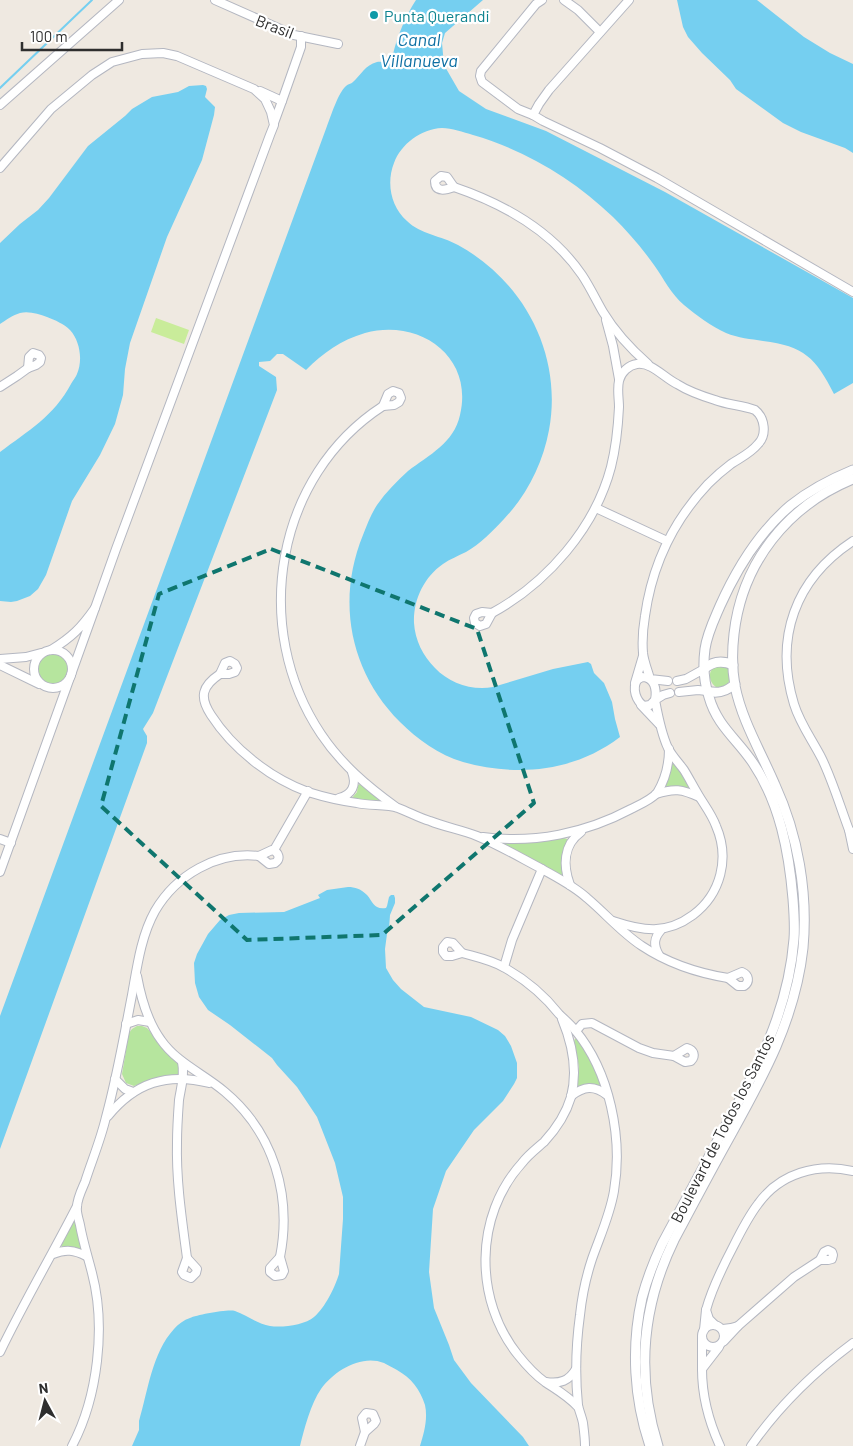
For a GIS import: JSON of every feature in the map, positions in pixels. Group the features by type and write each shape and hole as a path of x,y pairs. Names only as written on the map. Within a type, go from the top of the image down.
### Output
{"street":[{"path":"0,105 119,0"},
{"name":"Brasil","path":"215,0 283,31 338,44"},
{"path":"542,0 536,4 481,71 482,82 518,109 600,148 657,178 853,292"},
{"path":"564,0 578,10 600,32"},
{"path":"533,115 549,90 629,0"},
{"path":"0,872 95,608 274,125 301,47 301,36"},
{"path":"0,168 36,125 55,106 101,68 123,58 142,54 171,54 282,101"},
{"path":"254,89 265,99 274,125"},
{"path":"454,188 474,194 497,205 519,217 546,236 582,275 602,311 623,340 650,366 676,384 698,394 716,401 755,410 760,414 763,421 764,428 759,444 728,466 708,484 667,541 656,565 650,586 643,630 643,654 635,683 636,695 641,705 661,726"},
{"path":"492,613 528,590 556,563 596,508 610,470 619,418 619,379 613,346 602,311"},
{"path":"619,379 624,371 631,366 644,364 650,366"},
{"path":"0,387 28,368"},
{"path":"383,406 350,431 320,468 296,515 288,539 282,568 281,617 289,666 297,689 320,733 352,772 396,807 428,821 476,836 542,869 570,885 642,946 660,957 698,972 728,978"},
{"name":"Boulevard de Todos los Santos","path":"650,1446 640,1408 635,1369 642,1297 662,1244 762,1057 783,1002 794,940 791,874 779,817 762,778 752,762 721,724 714,710 707,691 704,669 705,650 710,629 726,593 749,552 776,520 792,505 812,490 853,470"},
{"name":"Boulevard de Todos los Santos","path":"658,1446 645,1385 645,1342 654,1289 674,1240 772,1058 792,1005 803,947 803,896 801,874 794,842 776,786 749,731 734,684 733,641 738,608 744,588 764,550 775,535 804,508 821,496 853,479"},
{"path":"596,508 667,541"},
{"path":"852,542 823,565 805,589 793,618 786,647 788,677 795,707 829,775 851,832 853,849"},
{"path":"0,659 26,657 50,650 75,634 95,608"},
{"path":"41,653 34,663 36,680 45,687 57,688 68,682 71,676 72,663 64,653 50,650"},
{"path":"643,654 650,679 655,686 655,700 669,749 709,810 721,838 723,860 721,874 716,887 699,910 688,918 661,930 656,936 655,950 660,957"},
{"path":"676,680 686,679 718,662 733,665"},
{"path":"0,665 45,687 59,695 62,700"},
{"path":"220,674 206,685 203,693 204,700 220,729 254,761 270,772 308,791 357,803 396,807"},
{"path":"635,683 642,677 668,681"},
{"path":"686,679 688,691"},
{"path":"679,692 725,691 734,684"},
{"path":"641,705 646,706 663,694 670,693"},
{"path":"656,794 666,771 669,749"},
{"path":"337,799 346,797 352,791 355,779 352,772"},
{"path":"476,836 539,838 568,834 612,820 656,794 668,790 678,789 700,797"},
{"path":"274,850 308,791"},
{"path":"570,885 566,874 566,854 575,836 585,829"},
{"path":"0,839 10,843"},
{"path":"0,1352 53,1254 76,1206 106,1118 143,942 155,911 176,885 190,874 219,859 245,855 259,856 274,850"},
{"path":"259,856 269,864 275,864 279,858 278,853 274,850"},
{"path":"504,967 512,940 542,869"},
{"path":"613,921 632,927 661,930"},
{"path":"462,953 504,967 546,998 576,1031 588,1049 608,1096 617,1141 615,1189 607,1222 592,1259 584,1294 577,1341 578,1407 583,1422 586,1446"},
{"path":"136,972 150,1022 160,1039 182,1062 215,1085 241,1107 262,1136 273,1160 284,1204 283,1241 280,1257"},
{"path":"560,1015 572,1052 574,1070 571,1096 563,1116 552,1133 521,1163 503,1189 491,1219 485,1254 491,1304 503,1332 528,1367 578,1407"},
{"path":"126,1024 138,1020 150,1022"},
{"path":"576,1031 582,1024 592,1023 639,1048 653,1053 674,1056"},
{"path":"182,1062 177,1167 188,1258"},
{"path":"115,1079 125,1089 134,1092"},
{"path":"106,1118 115,1107 134,1092 154,1082 164,1079 182,1079 198,1080 215,1085"},
{"path":"571,1096 579,1090 586,1088 601,1091 608,1096"},
{"path":"720,1446 707,1410 702,1381 703,1333 706,1310 717,1277 748,1218 766,1194 785,1180 810,1170 833,1168 853,1171"},
{"path":"72,1446 88,1404 97,1354 98,1318 92,1274 86,1256 76,1206"},
{"path":"53,1254 63,1250 71,1250 86,1256"},
{"path":"702,1369 738,1326 794,1277 820,1260"},
{"path":"706,1310 715,1325 723,1329 738,1326"},
{"path":"715,1325 709,1326 703,1333 703,1340 707,1346 714,1348 722,1343 725,1337 723,1329"},
{"path":"751,1446 796,1391 853,1343"},
{"path":"544,1381 560,1382 569,1378 576,1369"},
{"path":"360,1446 365,1432"}],"highlighted area":[{"path":"271,549 477,629 534,803 382,935 247,940 101,806 159,594"}],"green space":[{"path":"156,318 189,330 184,344 151,332"},
{"path":"53,654 59,655 64,659 68,664 68,676 64,681 59,685 53,686 47,685 42,681 38,676 37,670 38,664 42,659 47,655"},
{"path":"716,665 727,667 730,675 728,683 719,689 710,678 711,671"},
{"path":"677,763 692,787 689,789 665,788 672,764"},
{"path":"360,784 382,801 382,804 352,800"},
{"path":"564,838 568,842 563,855 562,877 502,845 506,842 531,842"},
{"path":"137,1026 147,1028 178,1064 179,1074 134,1086 126,1083 122,1074 129,1033"},
{"path":"577,1038 591,1061 602,1087 577,1087 579,1067 574,1041"},
{"path":"73,1220 77,1221 81,1249 63,1249 61,1245"}],"water":[{"name":"Canal Villanueva","path":"416,0 483,0 445,33 442,43 444,65 459,91 486,109 546,131 665,192 853,298 853,383 834,394 821,371 799,350 777,343 731,335 704,321 675,296 645,252 613,217 582,190 548,167 492,141 454,129 442,128 427,131 407,144 397,156 390,179 390,186 397,209 407,221 418,229 458,245 481,260 502,279 519,300 534,323 544,348 550,375 552,402 549,430 543,454 533,478 520,500 486,537 471,549 436,569 425,582 415,606 414,614 418,642 435,668 447,678 461,685 477,688 493,687 553,669 588,662 591,664 594,673 604,683 612,702 620,737 584,758 564,764 524,770 504,769 483,767 445,755 421,740 400,722 369,681 359,658 350,610 350,585 363,535 377,505 408,471 440,448 457,425 462,394 459,375 450,359 438,346 422,337 405,331 385,330 365,333 348,339 319,358 306,370 283,354 277,354 270,361 259,362 259,366 276,377 277,390 153,713 143,729 147,736 147,743 0,1149 0,1016 335,105 343,89 353,82 369,65 377,62 392,63 401,30"},
{"path":"677,0 757,0 804,37 853,64 853,153 783,123 736,89 730,80 688,37 683,27"},
{"path":"203,85 207,89 205,97 215,107 214,115 202,160 167,237 130,343 123,395 115,424 100,455 72,501 46,575 38,589 30,596 17,601 0,601 0,452 40,422 57,405 77,375 80,351 70,330 50,318 23,312 0,324 0,243 49,198 88,146 132,109 152,97 178,92 189,86"},
{"path":"348,887 362,891 379,908 386,908 389,897 394,895 395,903 390,915 385,949 386,968 401,989 424,1007 471,1017 498,1030 505,1036 511,1046 517,1063 517,1078 503,1101 474,1130 446,1171 433,1209 429,1272 434,1308 454,1360 471,1383 523,1437 529,1446 420,1446 426,1415 425,1405 418,1389 411,1380 384,1363 366,1361 341,1370 326,1382 317,1395 311,1409 300,1446 132,1446 139,1430 139,1421 156,1361 167,1339 179,1324 199,1315 235,1311 270,1326 299,1324 310,1320 322,1308 339,1274 343,1197 335,1163 317,1117 297,1087 272,1058 208,1010 199,997 195,983 194,963 208,934 220,920 229,915 284,912 320,898 318,895 327,890"}],"waterway":[{"path":"0,88 92,0"}],"place":[{"name":"Punta Querandi","path":"374,15"}]}
